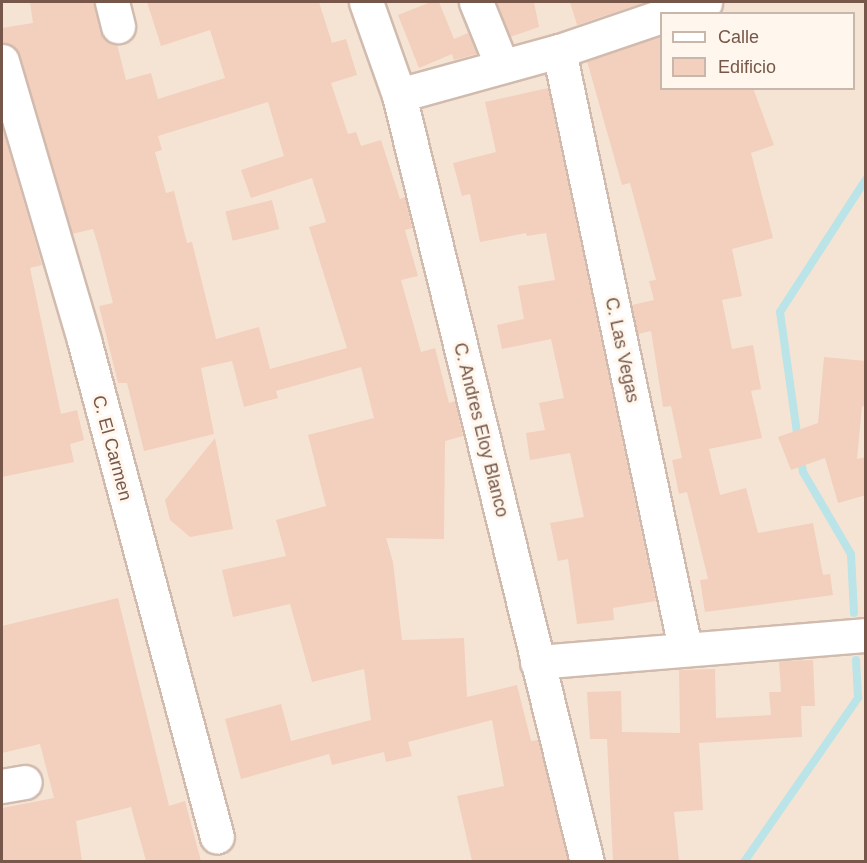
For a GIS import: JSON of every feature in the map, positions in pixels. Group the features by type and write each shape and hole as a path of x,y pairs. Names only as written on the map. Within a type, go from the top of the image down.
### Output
{"street":[{"name":"C. Andres Eloy Blanco","path":"366,2 399,95 587,861"},
{"path":"476,2 502,66"},
{"path":"675,12 705,2"},
{"path":"399,95 559,51 660,17"},
{"name":"C. Las Vegas","path":"559,51 684,648"},
{"name":"C. El Carmen","path":"2,61 84,340 217,837"},
{"path":"537,662 866,634"}],"shaded area":[{"path":"2,2 865,2 865,861 2,861"}],"building":[{"path":"30,2 94,2 100,31 105,39 117,44 126,80 151,73 158,99 225,78 210,30 161,46 147,2 319,2 332,43 346,39 357,75 331,83 348,134 356,132 361,146 381,140 400,199 405,197 412,228 405,230 418,276 401,280 421,352 435,348 449,403 455,401 463,436 445,441 444,539 386,538 393,562 402,640 464,638 467,697 517,685 531,741 538,740 568,861 472,861 457,796 504,786 492,720 408,742 412,756 386,762 384,752 332,765 329,754 241,779 225,719 281,704 291,741 371,720 364,669 312,682 290,604 233,617 222,570 286,556 276,520 326,506 308,435 374,418 361,367 276,391 278,398 244,407 232,361 201,368 214,434 144,451 127,383 118,383 99,306 113,303 93,229 72,234 20,56 14,47 2,43 2,28 33,23","holes":["268,102 284,156 241,170 251,198 312,178 326,222 309,227 347,348 270,369 259,327 216,339 192,242 187,243 174,191 166,193 155,152 162,150 158,136"]},
{"path":"431,2 439,2 454,39 468,33 477,54 454,60 452,54 419,68 398,15"},
{"path":"496,2 534,2 539,27 510,37"},
{"path":"570,2 646,2 577,25"},
{"path":"660,36 660,90 754,90 774,145 751,153 773,238 732,249 742,296 722,300 732,349 753,345 761,389 751,391 762,438 709,449 720,495 746,488 758,533 813,523 823,575 830,574 833,595 705,612 700,580 708,579 687,492 679,494 672,460 682,458 671,406 663,407 651,331 638,334 632,305 654,300 649,281 656,280 630,183 622,185 587,61"},
{"path":"548,88 656,601 613,608 614,620 577,624 568,559 558,561 550,523 584,517 570,453 530,460 526,433 545,430 539,403 564,398 551,339 502,349 497,325 524,319 518,286 555,280 546,233 527,236 526,233 480,242 470,194 462,196 453,163 496,152 485,102"},
{"path":"2,126 42,265 30,268 61,414 77,410 84,440 70,444 74,462 2,477"},
{"path":"272,200 279,229 233,241 225,212"},
{"path":"824,357 866,361 866,407 862,406 857,459 866,457 866,495 838,503 825,458 791,470 778,437 818,423"},
{"path":"215,438 233,529 190,537 170,520 165,500"},
{"path":"118,598 169,806 185,801 201,861 146,861 131,807 76,821 82,861 2,861 2,808 54,798 40,744 2,753 2,626"},
{"path":"813,660 815,706 801,706 802,737 699,743 703,810 674,812 679,861 613,861 607,739 590,739 587,692 621,691 622,732 680,733 679,670 715,669 716,718 771,715 769,692 781,692 779,661"}],"waterway":[{"path":"798,440 780,312 866,179"},
{"path":"800,456 803,472 851,554 854,613"},
{"path":"744,862 858,698 856,660"}]}
